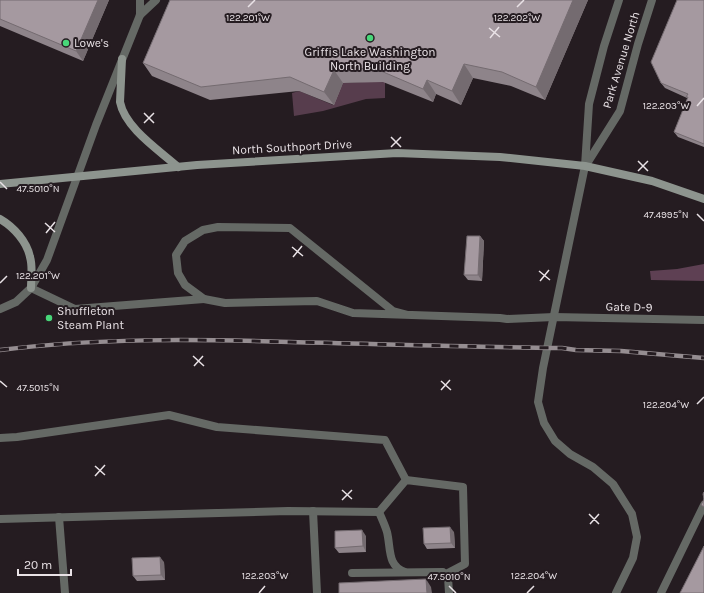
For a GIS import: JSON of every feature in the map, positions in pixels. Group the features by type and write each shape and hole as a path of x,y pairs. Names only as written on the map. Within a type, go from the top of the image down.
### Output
{"main road":[{"path":"122,59 120,102 124,112 134,128 178,167"},
{"name":"North Southport Drive","path":"0,184 178,167 397,153 500,157 585,166 652,181 704,199"},
{"path":"0,219 14,229 26,244 30,257 31,288"}],"street":[{"path":"0,309 16,302 31,288 47,260 122,59 140,15 140,0"},
{"path":"140,15 156,0"},
{"name":"Park Avenue North","path":"616,593 633,558 636,544 637,537 632,514 613,484 593,467 570,454 555,441 544,423 538,402 543,368 585,166 589,104 604,46 619,0"},
{"name":"Park Avenue North","path":"585,166 620,111 638,44 652,0"},
{"path":"204,299 185,285 178,273 176,255 185,241 203,230 218,227 290,228 393,311 408,315"},
{"path":"31,288 75,309 204,299"},
{"name":"Gate D-9","path":"204,299 225,303 318,301 346,312 353,313 507,319 554,317 704,320"},
{"path":"0,438 169,415 217,427 385,440 406,480"},
{"path":"379,512 406,480"},
{"path":"352,573 443,572 446,574 465,564 463,487 406,480"},
{"path":"661,593 704,506"},
{"path":"0,519 313,511 379,512"},
{"path":"313,511 317,593"},
{"path":"379,512 387,533 391,560 396,566 406,572"},
{"path":"59,517 65,593"},
{"path":"446,574 448,577 448,593"}],"shaded area":[{"path":"385,81 385,98 366,99 323,111 294,116 292,93 299,91 333,105 343,83"},
{"path":"704,264 704,281 651,280 650,271 677,269"}],"building":[{"name":"Lowe's","path":"0,0 98,0 76,51 0,19"},
{"name":"Griffis Lake Washington North Building","path":"170,0 573,0 536,87 502,72 464,64 452,91 427,80 423,89 374,68 334,70 324,92 290,77 201,87 143,63"},
{"path":"677,0 704,0 704,144 674,132 688,94 661,83 651,62"},
{"path":"467,236 480,236 478,275 464,275"},
{"path":"704,499 704,507 701,505"},
{"path":"450,527 451,543 424,544 423,528"},
{"path":"362,530 363,546 335,548 335,531"},
{"path":"704,546 704,593 680,593"},
{"path":"160,557 161,575 133,576 132,558"},
{"path":"426,579 427,593 339,593 339,583"}],"railway":[{"path":"0,350 108,341 217,340 562,348 704,358"}],"place":[{"name":"Griffis Lake Washington North Building","path":"370,38"},
{"name":"Lowe's","path":"66,43"},
{"name":"Shuffleton Steam Plant","path":"49,318"}]}
